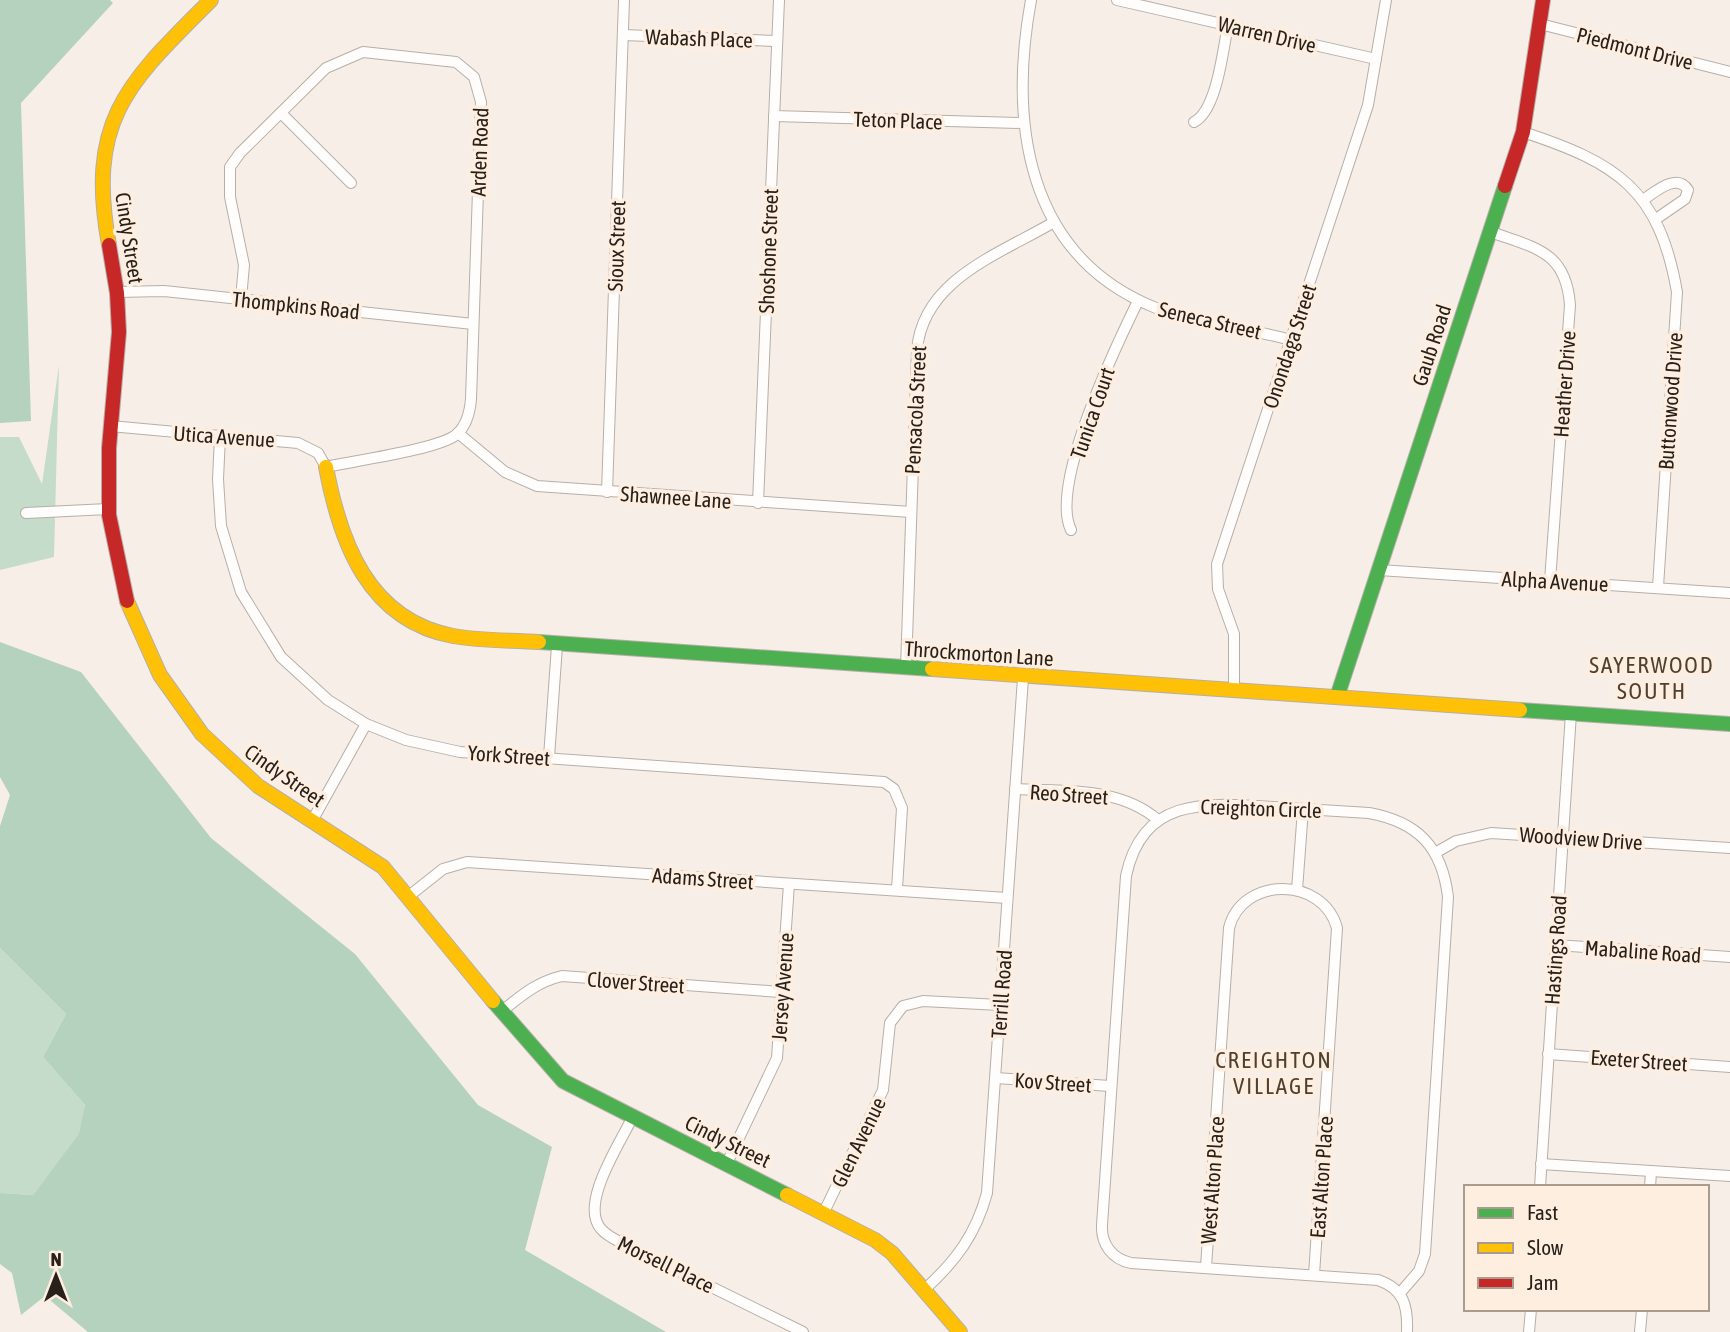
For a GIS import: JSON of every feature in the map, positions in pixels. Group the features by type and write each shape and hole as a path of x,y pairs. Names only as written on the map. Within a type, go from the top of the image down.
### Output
{"street":[{"name":"Cindy Street","path":"211,0 139,74 124,97 108,131 100,184 117,292 119,344 110,426 108,509 115,559 127,600 143,642 168,690 198,730 233,766 312,821 367,853 409,897 502,1012 563,1081 632,1118 824,1212 892,1253 960,1332"},
{"name":"Sioux Street","path":"607,492 624,0"},
{"name":"Shoshone Street","path":"758,503 775,41 779,0"},
{"name":"Seneca Street","path":"1031,0 1021,63 1023,123 1034,174 1054,222 1093,267 1138,301 1177,316 1252,329 1291,341"},
{"name":"Warren Drive","path":"1117,0 1376,59"},
{"name":"Onondaga Street","path":"1234,691 1234,634 1218,589 1217,564 1353,156 1368,105 1386,0"},
{"name":"Gaub Road","path":"1337,697 1523,132 1543,0"},
{"name":"Piedmont Drive","path":"1540,24 1730,72"},
{"path":"1194,122 1206,113 1211,100 1228,25"},
{"name":"Wabash Place","path":"623,36 775,41"},
{"name":"Arden Road","path":"241,299 244,265 228,175 234,159 326,68 363,52 448,60 469,71 477,82 481,102 470,413 458,433"},
{"path":"281,113 351,183"},
{"name":"Teton Place","path":"774,116 1023,123"},
{"name":"Buttonwood Drive","path":"1523,132 1590,156 1625,180 1656,219 1670,252 1677,292 1658,587"},
{"path":"1643,200 1668,184 1680,182 1685,185 1688,190 1685,199 1656,219"},
{"name":"Pensacola Street","path":"906,668 917,350 921,322 927,311 955,280 1054,222"},
{"name":"Heather Drive","path":"1491,232 1542,250 1557,263 1568,281 1570,305 1550,582"},
{"name":"Thompkins Road","path":"117,292 164,291 473,324"},
{"name":"Tunica Court","path":"1071,530 1065,515 1066,498 1082,438 1104,373 1138,301"},
{"name":"Utica Avenue","path":"110,426 298,443 318,453 326,467"},
{"path":"326,467 447,441 458,433"},
{"name":"Shawnee Lane","path":"458,433 505,472 537,486 911,512"},
{"name":"York Street","path":"220,437 218,480 221,526 241,592 281,657 328,700 366,724 405,740 442,749 884,782 894,789 902,808 897,890"},
{"name":"Throckmorton Lane","path":"326,467 335,516 348,554 368,584 393,609 422,625 452,636 557,646 1730,724"},
{"path":"26,513 108,509"},
{"name":"Alpha Avenue","path":"1379,570 1730,593"},
{"path":"549,757 557,646"},
{"name":"Terrill Road","path":"924,1290 959,1256 974,1233 982,1212 990,1168 1023,678"},
{"name":"Hastings Road","path":"1540,1185 1571,713"},
{"path":"312,821 366,724"},
{"name":"Reo Street","path":"1015,789 1124,799 1144,808 1158,820"},
{"name":"Creighton Circle","path":"1209,803 1303,809 1369,813 1393,818 1411,827 1435,853 1448,897 1425,1254 1419,1271 1400,1293 1378,1280 1124,1262 1114,1256 1104,1243 1101,1225 1126,876 1135,848 1158,820 1183,808 1209,803"},
{"path":"1297,890 1303,809"},
{"name":"Woodview Drive","path":"1435,853 1474,835 1563,837 1730,848"},
{"name":"Adams Street","path":"409,897 443,869 467,862 1007,898"},
{"name":"Jersey Avenue","path":"727,1163 777,1058 789,884"},
{"name":"West Alton Place","path":"1206,1267 1230,928 1236,910 1250,897 1271,890 1297,890"},
{"name":"East Alton Place","path":"1297,890 1324,903 1337,928 1314,1275"},
{"name":"Mabaline Road","path":"1556,946 1730,957"},
{"name":"Clover Street","path":"502,1012 545,980 562,976 781,992"},
{"name":"Glen Avenue","path":"824,1212 883,1090 887,1034 895,1013 902,1006 923,1001 1000,1005"},
{"name":"Exeter Street","path":"1548,1054 1730,1067"},
{"name":"Kov Street","path":"996,1078 1110,1086"},
{"name":"Morsell Place","path":"632,1118 594,1200 595,1219 600,1229 624,1244 803,1332"},
{"path":"1541,1164 1730,1176"},
{"path":"1650,1185 1651,1171"},
{"path":"1400,1293 1408,1312 1407,1332"},
{"path":"1529,1332 1531,1311"},
{"path":"1640,1332 1642,1311"}],"green space":[{"path":"0,0 110,0 113,3 21,103 31,421 0,423"},
{"path":"59,365 54,557 0,570 0,437 19,437 42,484"},
{"path":"0,642 81,672 211,838 355,954 478,1105 552,1147 525,1250 666,1332 88,1332 45,1296 21,1315 12,1273 0,1264 0,1193 33,1195 79,1134 85,1105 43,1057 66,1014 0,948 0,826 10,795 0,777"},
{"path":"0,948 66,1014 43,1057 85,1105 80,1134 33,1195 0,1193"}],"traffic: fast":[{"path":"1337,697 1505,186"},
{"path":"539,642 932,669"},
{"path":"1520,710 1730,724"},
{"path":"493,1001 563,1081 787,1195"}],"traffic: slow":[{"path":"109,245 103,202 104,165 109,134 120,106 157,56 211,0"},
{"path":"326,467 340,523 350,549 363,574 379,595 399,613 424,627 453,636 539,642"},
{"path":"127,601 160,675 202,734 258,786 383,867 493,1001"},
{"path":"932,669 1520,710"},
{"path":"787,1195 875,1240 892,1253 960,1332"}],"traffic: jam":[{"path":"1505,186 1523,132 1543,0"},
{"path":"109,245 117,293 119,332 109,448 109,515 127,601"}],"district":[{"name":"SAYERWOOD SOUTH","path":"1652,678"},
{"name":"CREIGHTON VILLAGE","path":"1274,1073"}]}
